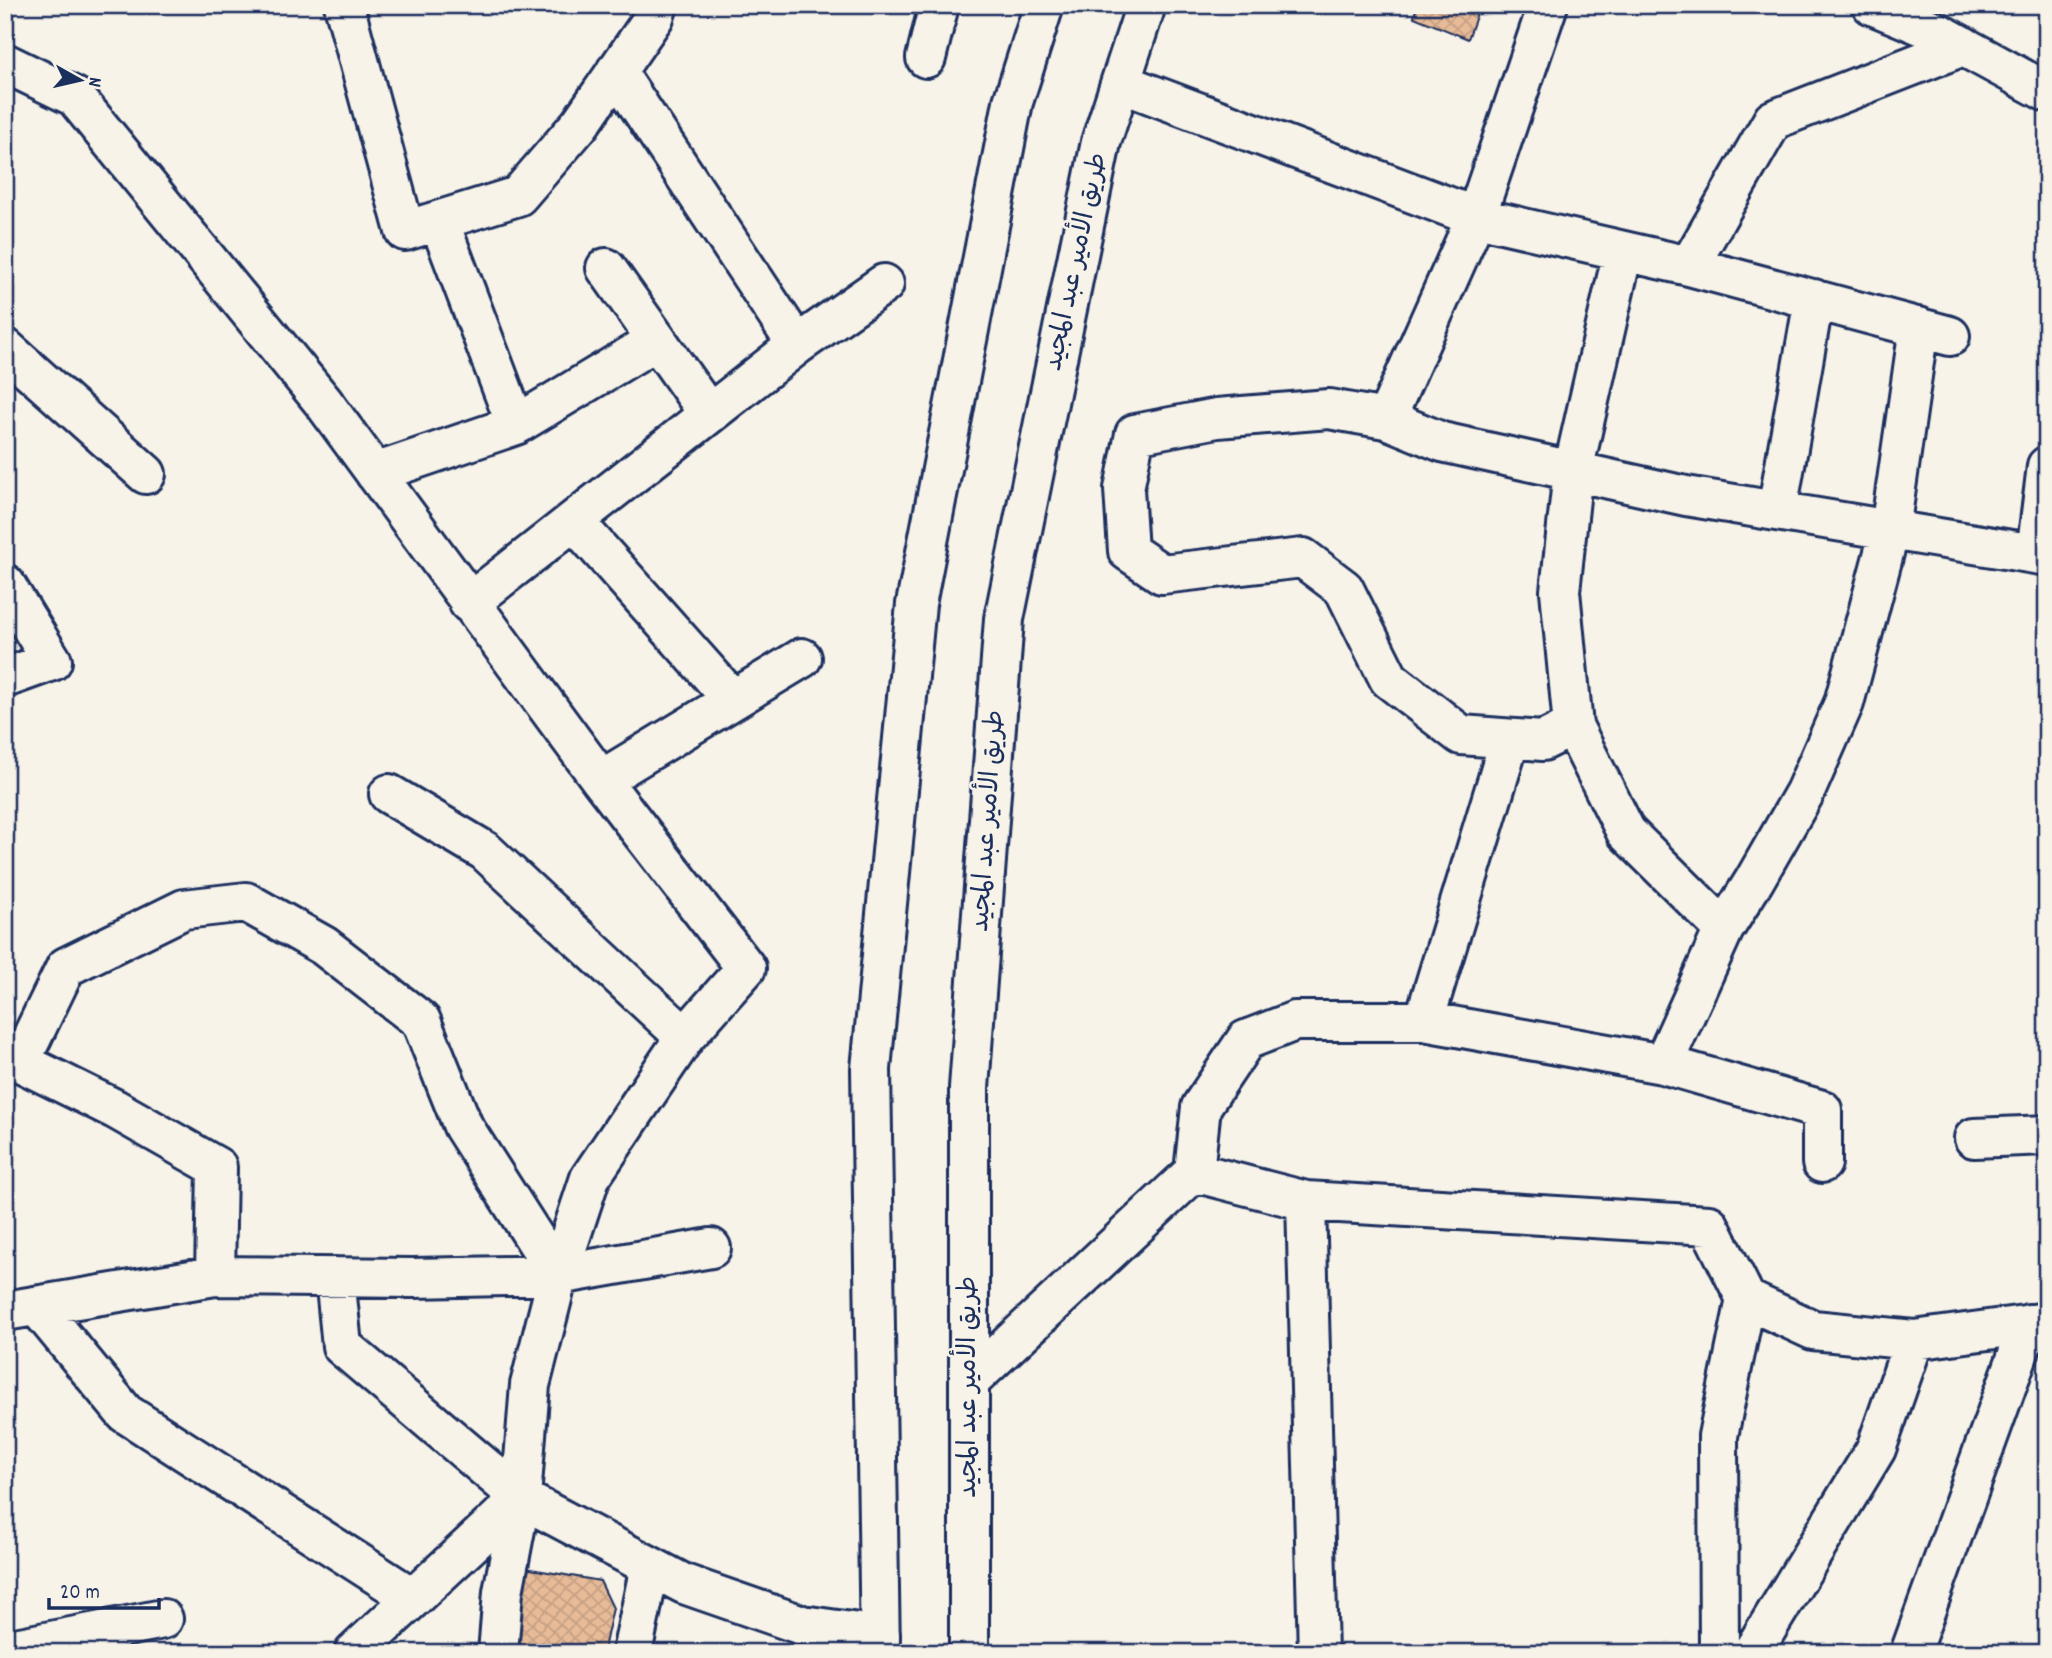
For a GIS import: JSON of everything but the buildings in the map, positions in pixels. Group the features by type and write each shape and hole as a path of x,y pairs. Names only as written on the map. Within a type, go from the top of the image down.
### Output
{"street":[{"path":"344,5 405,231 517,196 580,124 654,17 658,5"},
{"path":"926,58 939,5"},
{"path":"335,1277 342,1346 521,1498 684,1584 802,1625 880,1644 871,1069 914,617 1013,102 1044,5"},
{"name":"طريق الأمير عبد المجيد","path":"969,1653 969,1088 1004,618 1101,142 1146,5"},
{"path":"1386,419 1476,217 1548,5"},
{"path":"1872,5 1934,31 2047,92"},
{"path":"1689,266 1773,120 1963,46"},
{"path":"5,63 75,97 324,403 601,780 746,968 685,1037 590,1178 558,1275 530,1385 521,1498 503,1592 499,1653"},
{"path":"616,71 797,345"},
{"path":"1121,83 1476,217 1689,266 1935,332 1890,530 1844,703 1805,792 1755,881 1724,929 1662,1064"},
{"path":"439,221 516,425"},
{"path":"1623,251 1573,471 1560,591 1573,726 1626,832 1724,929"},
{"path":"606,268 709,414"},
{"path":"469,603 797,345 884,284"},
{"path":"1777,511 1814,299"},
{"path":"375,473 516,425 657,340"},
{"path":"5,348 146,474"},
{"path":"1573,726 1543,741 1461,735 1389,679 1345,589 1303,558 1162,574 1128,551 1124,489 1135,434 1217,418 1329,409 1386,419 1442,442 1686,496 2041,555 2047,466"},
{"path":"574,521 733,700"},
{"path":"5,584 52,662 5,678"},
{"path":"601,780 802,658"},
{"path":"1424,1021 1510,739"},
{"path":"389,794 485,851 685,1037"},
{"path":"215,1276 217,1167 115,1108 12,1062 66,967 184,909 246,902 324,946 421,1021 464,1126 558,1275"},
{"path":"969,1382 1194,1172 1200,1107 1247,1040 1296,1021 1424,1021 1662,1064 1822,1110 1822,1163"},
{"path":"1975,1138 2047,1135"},
{"path":"1194,1172 1306,1201 1709,1225 1746,1299 1718,1436 1719,1653"},
{"path":"1306,1201 1318,1653"},
{"path":"21,1309 215,1276 558,1275 711,1248"},
{"path":"1746,1299 1813,1330 1914,1340 2038,1323 1910,1653"},
{"path":"21,1309 125,1413 413,1598"},
{"path":"1752,1653 1876,1449 1914,1340"},
{"path":"354,1653 521,1498"},
{"path":"632,1653 650,1566"},
{"path":"5,1650 163,1619"}]}
